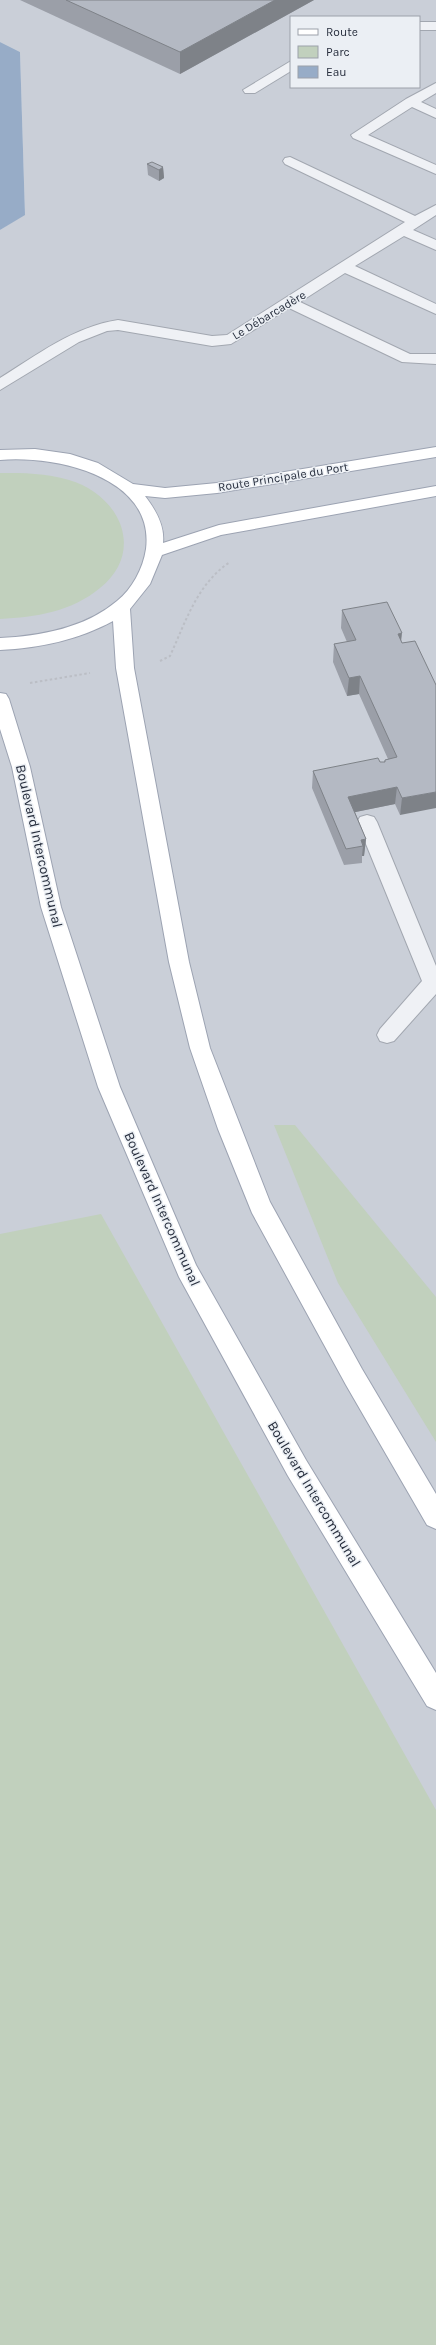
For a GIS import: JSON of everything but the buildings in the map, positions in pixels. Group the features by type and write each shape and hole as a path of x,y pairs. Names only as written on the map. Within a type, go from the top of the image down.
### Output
{"main road":[{"name":"Route Principale du Port","path":"130,489 165,493 216,488 436,452"},
{"path":"0,455 45,455 80,462 109,474 130,489 147,510 156,535 156,551 140,588 121,607 92,624 62,636 20,644 0,644"},
{"path":"156,551 219,530 436,490"},
{"path":"121,607 125,668 179,962 200,1048 229,1129 260,1206 350,1370 436,1517"},
{"name":"Boulevard Intercommunal","path":"0,699 21,767 51,906 107,1080 187,1270 297,1468 436,1697"}],"street":[{"path":"420,26 436,26"},
{"path":"250,90 290,66"},
{"path":"436,87 358,135 436,170"},
{"path":"411,102 436,114"},
{"path":"290,161 416,222"},
{"name":"Le Débarcadère","path":"0,385 98,328 118,325 212,341 231,339 436,209"},
{"path":"403,230 436,246"},
{"path":"345,267 436,310"},
{"path":"290,302 407,359 436,359"},
{"path":"367,822 435,983 387,1035"}],"path":[{"path":"160,661 170,656 203,588 219,568 232,561"},
{"path":"23,684 125,668"}],"shaded area":[{"path":"0,0 436,0 436,2345 0,2345 0,230 25,214 20,52 0,42"}],"green space":[{"path":"0,473 26,473 69,480 87,487 102,498 113,511 121,526 124,542 122,558 114,573 100,588 77,603 53,612 27,617 0,619"},
{"path":"274,1125 295,1125 436,1297 436,1442 338,1283"},
{"path":"101,1214 436,1810 436,2345 0,2345 0,1234"}],"water":[{"path":"0,42 20,52 25,215 0,230"}]}
